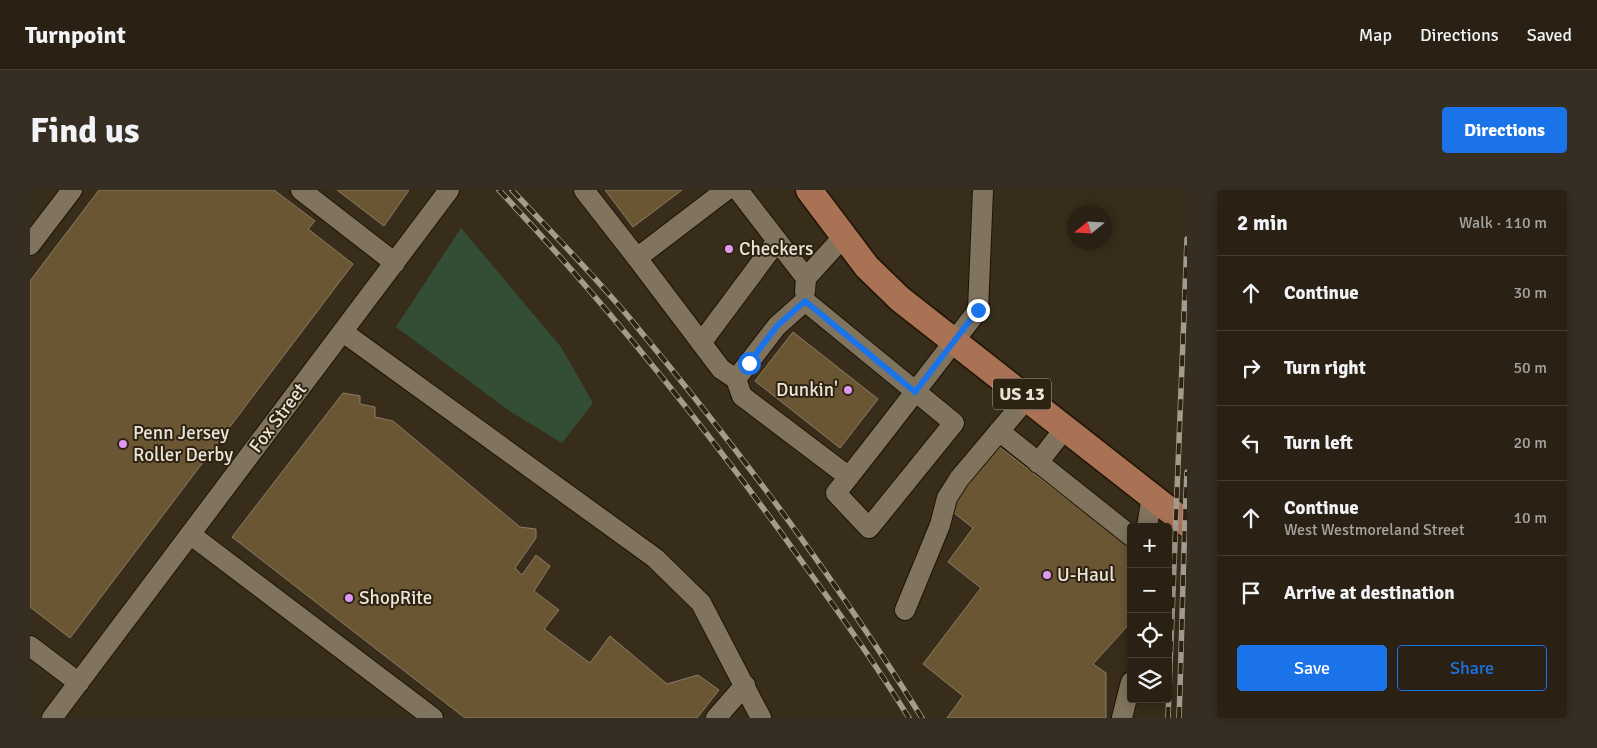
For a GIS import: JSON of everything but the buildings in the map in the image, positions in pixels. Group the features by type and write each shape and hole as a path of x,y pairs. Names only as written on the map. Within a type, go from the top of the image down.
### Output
{"main road":[{"name":"US 13","path":"809,190 867,267 889,289 1187,524"}],"street":[{"path":"30,245 72,190"},
{"path":"301,190 395,263"},
{"name":"Fox Street","path":"52,718 449,190"},
{"path":"584,190 721,369 741,373"},
{"path":"637,258 726,190"},
{"path":"738,190 806,278"},
{"path":"805,301 915,392 954,423 868,528 836,493 849,477 915,392 975,314 979,306 983,190"},
{"path":"844,236 806,278 805,301 777,326 741,373 742,396 849,477"},
{"path":"701,343 777,241"},
{"path":"343,332 655,558 700,603 761,718"},
{"path":"905,610 940,525 947,498 959,479 1026,398"},
{"path":"1038,463 1065,428"},
{"path":"999,431 1127,533"},
{"path":"1148,523 1152,496"},
{"path":"190,534 433,718"},
{"path":"30,646 78,682"},
{"path":"716,718 745,685"},
{"path":"1122,718 1127,698"}],"green space":[{"path":"461,228 561,347 593,403 562,443 511,412 396,327"}],"railway":[{"path":"499,190 579,278 693,416 828,598 870,657 909,718"},
{"path":"512,190 622,309 713,421 822,567 922,718"},
{"path":"1168,718 1187,239"},
{"path":"1179,718 1187,472"}],"place":[{"name":"Checkers","path":"729,249"},
{"name":"Dunkin'","path":"848,390"},
{"name":"Penn Jersey Roller Derby","path":"123,444"},
{"name":"U-Haul","path":"1047,575"},
{"name":"ShopRite","path":"349,598"}],"route":[{"path":"749,363 777,326 805,301 915,392 978,310"}]}
